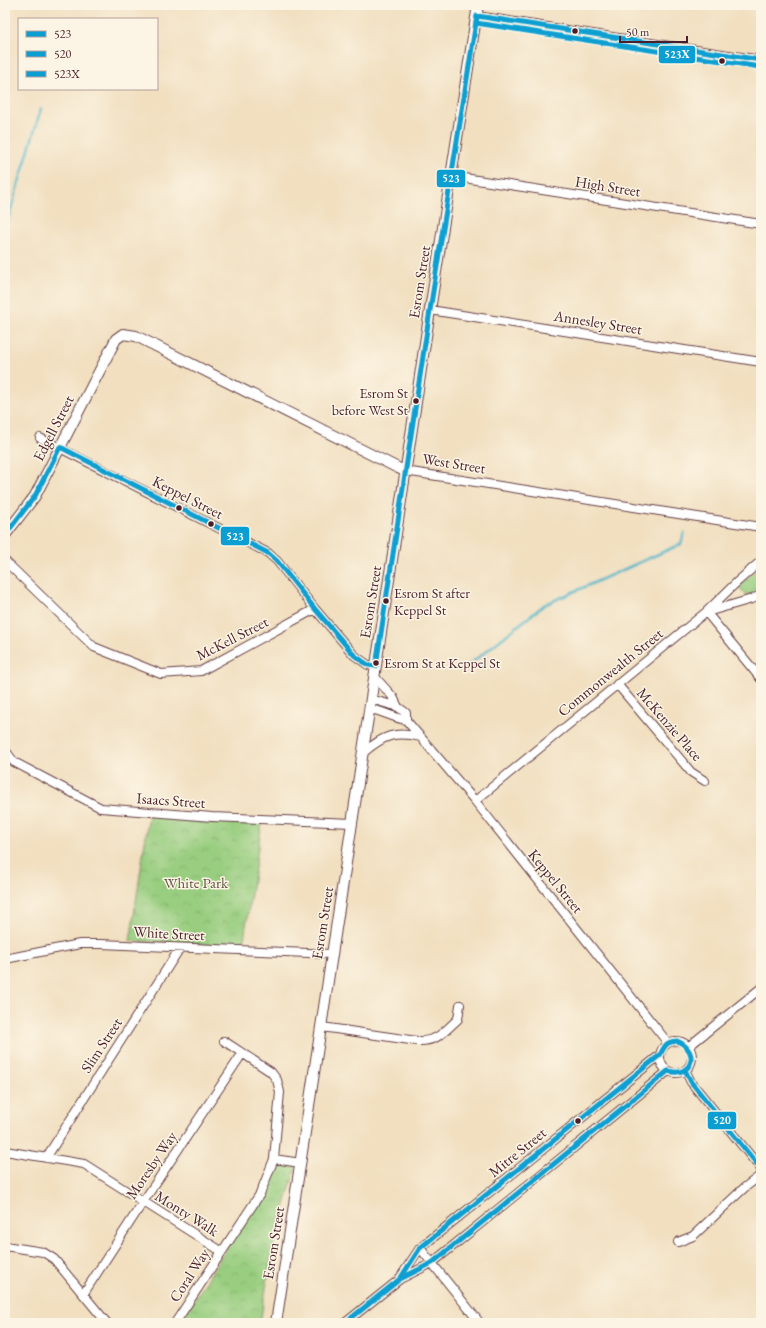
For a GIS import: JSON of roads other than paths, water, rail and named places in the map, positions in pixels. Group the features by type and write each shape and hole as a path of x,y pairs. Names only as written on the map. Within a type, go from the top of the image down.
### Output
{"street":[{"name":"Esrom Street","path":"276,1323 364,753 405,471 478,5"},
{"path":"477,16 761,60"},
{"name":"High Street","path":"451,176 761,224"},
{"name":"Annesley Street","path":"430,310 761,362"},
{"name":"West Street","path":"123,334 136,336 405,471 761,527"},
{"name":"Edgell Street","path":"5,536 35,496 116,339 123,334"},
{"name":"Keppel Street","path":"40,438 268,553 277,561 315,609 357,658 375,671 398,707 406,714 406,720 475,801 668,1043"},
{"name":"McKell Street","path":"5,561 94,647 161,674 201,671 315,609"},
{"name":"Commonwealth Street","path":"475,801 706,612 761,561"},
{"path":"761,595 706,612 761,679"},
{"name":"McKenzie Place","path":"617,684 691,772 705,781"},
{"path":"370,704 398,707"},
{"path":"370,704 378,710 406,720"},
{"path":"364,753 381,739 388,736 400,734 421,737"},
{"name":"Isaacs Street","path":"5,750 14,762 101,808 212,817 352,823"},
{"name":"White Street","path":"5,959 80,944 332,954"},
{"name":"Slim Street","path":"46,1158 180,948"},
{"path":"688,1047 761,988"},
{"path":"322,1026 426,1042 436,1038 458,1020 460,1005"},
{"path":"672,1041 681,1042 688,1047 692,1059 685,1070 678,1073 668,1071 661,1064 660,1055 662,1048 668,1043 672,1041"},
{"name":"Coral Way","path":"175,1323 221,1251 260,1194 274,1159 280,1092 278,1080 271,1072 224,1042"},
{"name":"Moresby Way","path":"84,1293 242,1054"},
{"name":"Mitre Street","path":"400,1279 420,1248 660,1055"},
{"path":"685,1070 692,1082 761,1169"},
{"name":"Mitre Street","path":"345,1323 400,1279 432,1263 668,1071"},
{"name":"Monty Walk","path":"5,1151 84,1164 221,1251"},
{"path":"274,1159 301,1163"},
{"path":"678,1242 694,1236 744,1188 761,1175"},
{"path":"5,1246 42,1252 54,1259 84,1293 107,1323"},
{"path":"420,1248 480,1323"}],"waterway":[{"path":"5,229 41,109"},
{"path":"465,668 544,605 681,544 684,533"}],"place":[{"name":"Esrom St before West St","path":"416,401"},
{"name":"Esrom St after Keppel St","path":"386,601"},
{"name":"Esrom St at Keppel St","path":"376,663"}],"park label":[{"name":"White Park","path":"196,882"}]}
